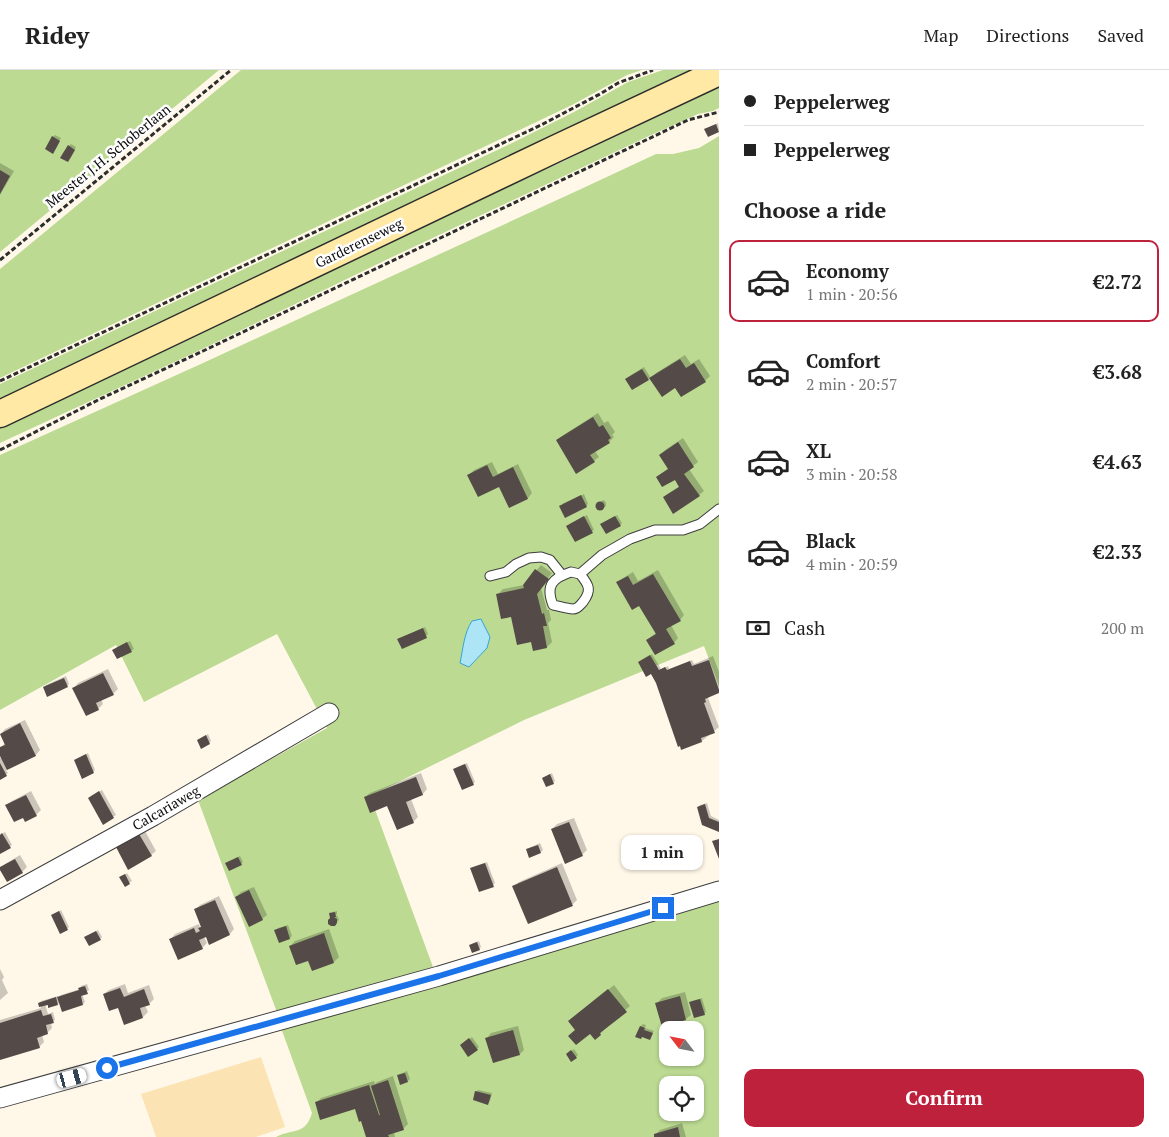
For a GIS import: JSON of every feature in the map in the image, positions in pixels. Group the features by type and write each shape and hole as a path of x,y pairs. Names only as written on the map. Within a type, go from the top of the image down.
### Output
{"main road":[{"name":"Garderenseweg","path":"0,414 719,72"}],"street":[{"name":"Calcariaweg","path":"0,900 153,816 329,713"},
{"path":"0,1098 439,976 719,891"}],"lane":[{"path":"580,574 602,555 630,539 656,530 683,530 692,527 700,524 719,509"},
{"path":"490,576 506,572 516,564 529,558 541,557 550,560 562,575"},
{"path":"571,572 580,574 589,588 589,594 579,607 573,609 553,605 550,596 550,586 562,575 571,572"}],"path":[{"name":"Meester J.H. Schoberlaan","path":"0,260 231,70"},
{"name":"Garderenseweg","path":"0,381 541,125 618,83 653,70"},
{"path":"0,450 100,399 688,120 719,112"}],"green space":[{"path":"0,70 219,70 0,252"},
{"path":"241,70 642,70 627,75 572,105 0,378 0,269"},
{"path":"663,70 702,70 0,402 0,384 510,144 628,82"},
{"path":"713,85 719,88 719,108 698,114 651,135 196,352 0,443 0,421 566,160"},
{"path":"719,136 719,686 704,646 524,720 370,796 433,967 278,1015 198,800 327,728 277,634 144,702 116,645 0,710 0,455 656,154 673,154 699,148","holes":["469,626 487,648 469,667 460,663"]},
{"path":"719,899 719,1137 276,1137 302,1128 306,1125 312,1113 281,1028"}],"sand":[{"path":"261,1057 285,1127 256,1137 156,1137 141,1094"}],"water":[{"path":"481,619 490,637 487,648 469,667 460,663 464,641 472,621"}],"building":[{"path":"716,124 719,132 708,137 704,129"},
{"path":"52,136 60,141 53,154 45,149"},
{"path":"68,145 75,150 68,162 60,158"},
{"path":"0,170 10,176 0,194"},
{"path":"680,359 686,368 694,363 706,382 681,397 675,388 662,397 649,378"},
{"path":"642,369 649,380 632,390 625,379"},
{"path":"593,417 599,427 603,425 611,438 608,440 610,443 590,455 595,462 576,474 556,440"},
{"path":"678,442 694,467 684,474 700,496 673,514 663,497 679,487 675,480 662,487 656,477 668,469 659,455"},
{"path":"487,465 493,477 513,467 528,499 509,508 499,487 478,497 467,475"},
{"path":"581,495 587,507 565,518 559,506"},
{"path":"600,501 605,506 600,511 595,506"},
{"path":"584,516 593,533 575,542 566,526"},
{"path":"615,516 621,526 606,534 600,524"},
{"path":"535,569 549,579 537,594 547,626 543,626 547,648 533,651 531,642 517,645 511,617 501,619 496,594 524,588 523,585"},
{"path":"653,574 681,621 666,629 675,644 655,655 646,640 656,634 639,606 632,610 616,582 628,576 633,585"},
{"path":"423,628 427,638 402,649 397,639"},
{"path":"127,642 132,652 117,659 112,650"},
{"path":"650,655 659,670 665,667 667,670 690,661 692,666 709,660 719,693 705,699 706,702 704,703 715,733 701,738 702,742 681,750 680,746 678,747 656,683 651,674 646,677 638,662"},
{"path":"103,673 114,695 96,703 99,710 86,716 72,688"},
{"path":"64,678 68,687 47,697 43,687"},
{"path":"20,723 36,756 7,770 0,756 0,747 5,745 0,734"},
{"path":"206,735 210,744 201,749 197,740"},
{"path":"86,754 94,773 82,779 74,760"},
{"path":"0,763 7,776 0,780"},
{"path":"465,764 474,785 462,790 453,769"},
{"path":"550,774 554,784 546,787 542,778"},
{"path":"416,777 423,795 406,802 414,823 397,830 387,806 370,813 364,797"},
{"path":"99,791 114,818 103,825 88,798"},
{"path":"26,795 37,816 25,822 23,818 14,822 5,805"},
{"path":"705,804 709,818 719,822 719,832 702,825 697,807"},
{"path":"569,822 583,856 565,864 551,829"},
{"path":"2,833 11,848 0,854 0,835"},
{"path":"139,834 152,856 128,870 116,847"},
{"path":"719,839 719,859 712,841"},
{"path":"538,845 541,853 529,858 526,849"},
{"path":"238,857 242,865 229,871 225,863"},
{"path":"15,859 23,873 7,882 0,867"},
{"path":"485,863 494,887 479,892 470,868"},
{"path":"557,867 573,906 528,924 512,886"},
{"path":"125,874 130,884 125,887 119,877"},
{"path":"249,890 263,920 249,927 235,897"},
{"path":"215,900 230,935 209,945 206,937 199,940 203,949 178,960 169,939 194,928 196,933 200,931 198,928 201,927 194,909"},
{"path":"59,911 68,930 60,934 51,915"},
{"path":"335,912 336,917 334,917 337,919 337,923 335,926 331,926 328,924 329,913"},
{"path":"286,926 290,939 279,943 274,930"},
{"path":"96,931 101,940 89,946 84,937"},
{"path":"324,933 334,963 312,971 308,961 296,965 289,946"},
{"path":"477,942 480,950 472,953 469,945"},
{"path":"85,986 88,994 81,996 83,1005 62,1012 57,997 79,990 78,988"},
{"path":"120,988 124,997 144,989 150,1005 140,1008 143,1018 124,1025 118,1008 109,1011 103,994"},
{"path":"608,989 627,1012 600,1033 601,1035 595,1040 590,1034 576,1045 568,1036 575,1030 568,1021"},
{"path":"680,996 686,1020 660,1021 655,1003"},
{"path":"56,997 58,1005 48,1008 48,1005 39,1007 38,1003"},
{"path":"700,999 705,1015 694,1018 689,1002"},
{"path":"41,1010 43,1016 51,1014 54,1023 46,1025 48,1034 37,1038 40,1048 0,1060 0,1023"},
{"path":"640,1026 645,1028 644,1030 653,1033 650,1040 635,1037"},
{"path":"513,1030 520,1055 493,1063 485,1038"},
{"path":"469,1038 478,1050 468,1057 460,1045"},
{"path":"571,1050 577,1058 571,1062 566,1054"},
{"path":"405,1073 408,1082 400,1085 397,1075"},
{"path":"388,1080 404,1130 388,1135 389,1137 366,1137 355,1109 320,1120 315,1102 369,1085 380,1115 371,1086"},
{"path":"475,1091 491,1095 488,1105 473,1100"},
{"path":"678,1127 680,1137 654,1137 654,1134"}],"route":[{"path":"107,1068 439,976 663,908"}]}
